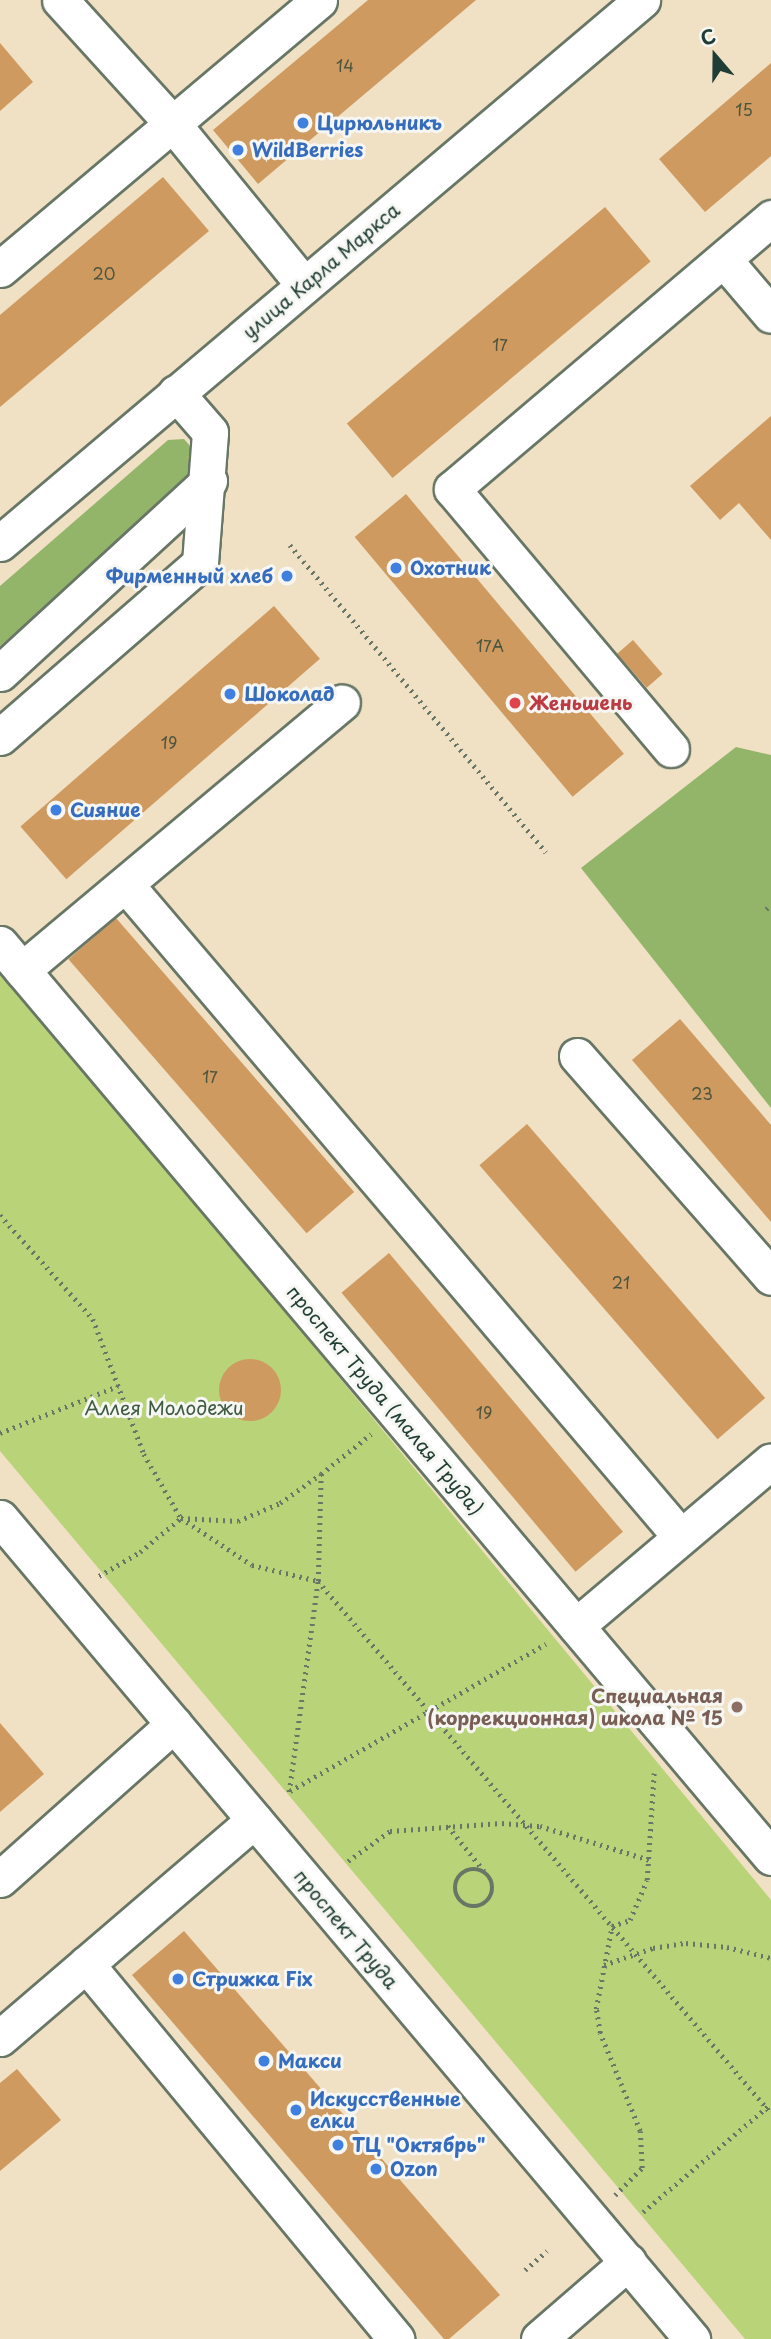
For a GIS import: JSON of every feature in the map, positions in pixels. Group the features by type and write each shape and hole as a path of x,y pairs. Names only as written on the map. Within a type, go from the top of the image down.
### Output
{"street":[{"path":"60,0 172,123 304,285"},
{"path":"0,268 319,0"},
{"name":"улица Карла Маркса","path":"0,543 642,0"},
{"path":"671,749 453,489 771,218"},
{"path":"724,260 771,315"},
{"path":"0,737 201,563 209,481 210,432 176,393"},
{"path":"0,673 209,481"},
{"path":"11,957 126,885 342,702"},
{"path":"126,885 680,1536"},
{"name":"проспект Труда (малая Труда)","path":"11,957 771,1857"},
{"path":"576,1056 771,1277"},
{"path":"576,1626 771,1461"},
{"name":"проспект Труда","path":"0,1518 692,2339"},
{"path":"0,1879 174,1724"},
{"path":"0,2038 254,1820"},
{"path":"86,1964 396,2339"},
{"path":"539,2339 628,2262"}],"path":[{"path":"290,545 545,852"},
{"path":"765,909 771,905"},
{"path":"0,1215 93,1319 144,1454 181,1518 252,1565 318,1581 771,2113"},
{"path":"0,1433 118,1386"},
{"path":"99,1576 141,1552 181,1518 238,1521 280,1503 397,1414"},
{"path":"321,1474 318,1581 289,1792 576,1626"},
{"path":"612,1926 630,1920 647,1881 655,1720"},
{"path":"348,1861 390,1831 447,1826 526,1825 650,1860"},
{"path":"447,1826 486,1873 492,1882 489,1899 480,1906 463,1903 456,1892 462,1874 474,1869 486,1873"},
{"path":"612,1926 596,2009 600,2033 640,2130 642,2168 623,2188"},
{"path":"604,1965 686,1943 727,1947 771,1958"},
{"path":"643,2212 771,2104"},
{"path":"525,2270 547,2251"}],"green space":[{"path":"184,439 198,455 196,478 0,646 0,586 168,440"},
{"path":"736,747 771,755 771,1108 581,868"},
{"name":"Аллея Молодежи","path":"0,967 771,1900 771,2339 745,2339 0,1451"}],"building":[{"path":"368,0 476,0 258,184 213,130"},
{"path":"0,43 33,82 0,111"},
{"path":"771,63 771,156 705,212 659,159"},
{"path":"163,177 209,231 0,407 0,315"},
{"path":"605,207 651,261 392,478 347,424"},
{"path":"771,416 771,540 739,503 720,520 690,486"},
{"path":"406,494 624,754 573,797 355,537"},
{"path":"274,606 320,659 66,879 20,826"},
{"path":"633,640 663,674 647,688 617,654"},
{"path":"116,918 354,1192 307,1233 68,959"},
{"path":"680,1019 771,1125 771,1222 632,1060"},
{"path":"527,1124 765,1398 718,1439 479,1165"},
{"path":"389,1253 623,1532 575,1572 342,1293"},
{"path":"244,1359 256,1359 272,1368 279,1378 279,1402 272,1412 256,1421 244,1421 233,1416 224,1407 219,1396 219,1384 224,1373 233,1364"},
{"path":"0,1723 44,1774 0,1812"},
{"path":"184,1931 500,2295 449,2339 444,2339 132,1975"},
{"path":"17,2069 61,2120 0,2171 0,2083"}],"place":[{"name":"Цирюльникъ","path":"303,123"},
{"name":"WildBerries","path":"238,150"},
{"name":"Охотник","path":"396,568"},
{"name":"Фирменный хлеб","path":"287,576"},
{"name":"Шоколад","path":"230,694"},
{"name":"Женьшень","path":"515,703"},
{"name":"Сияние","path":"56,810"},
{"name":"Специальная (коррекционная) школа № 15","path":"737,1707"},
{"name":"Стрижка Fix","path":"178,1979"},
{"name":"Макси","path":"264,2061"},
{"name":"Искусственные елки","path":"296,2110"},
{"name":"ТЦ \"Октябрь\"","path":"338,2145"},
{"name":"Ozon","path":"376,2169"}]}
